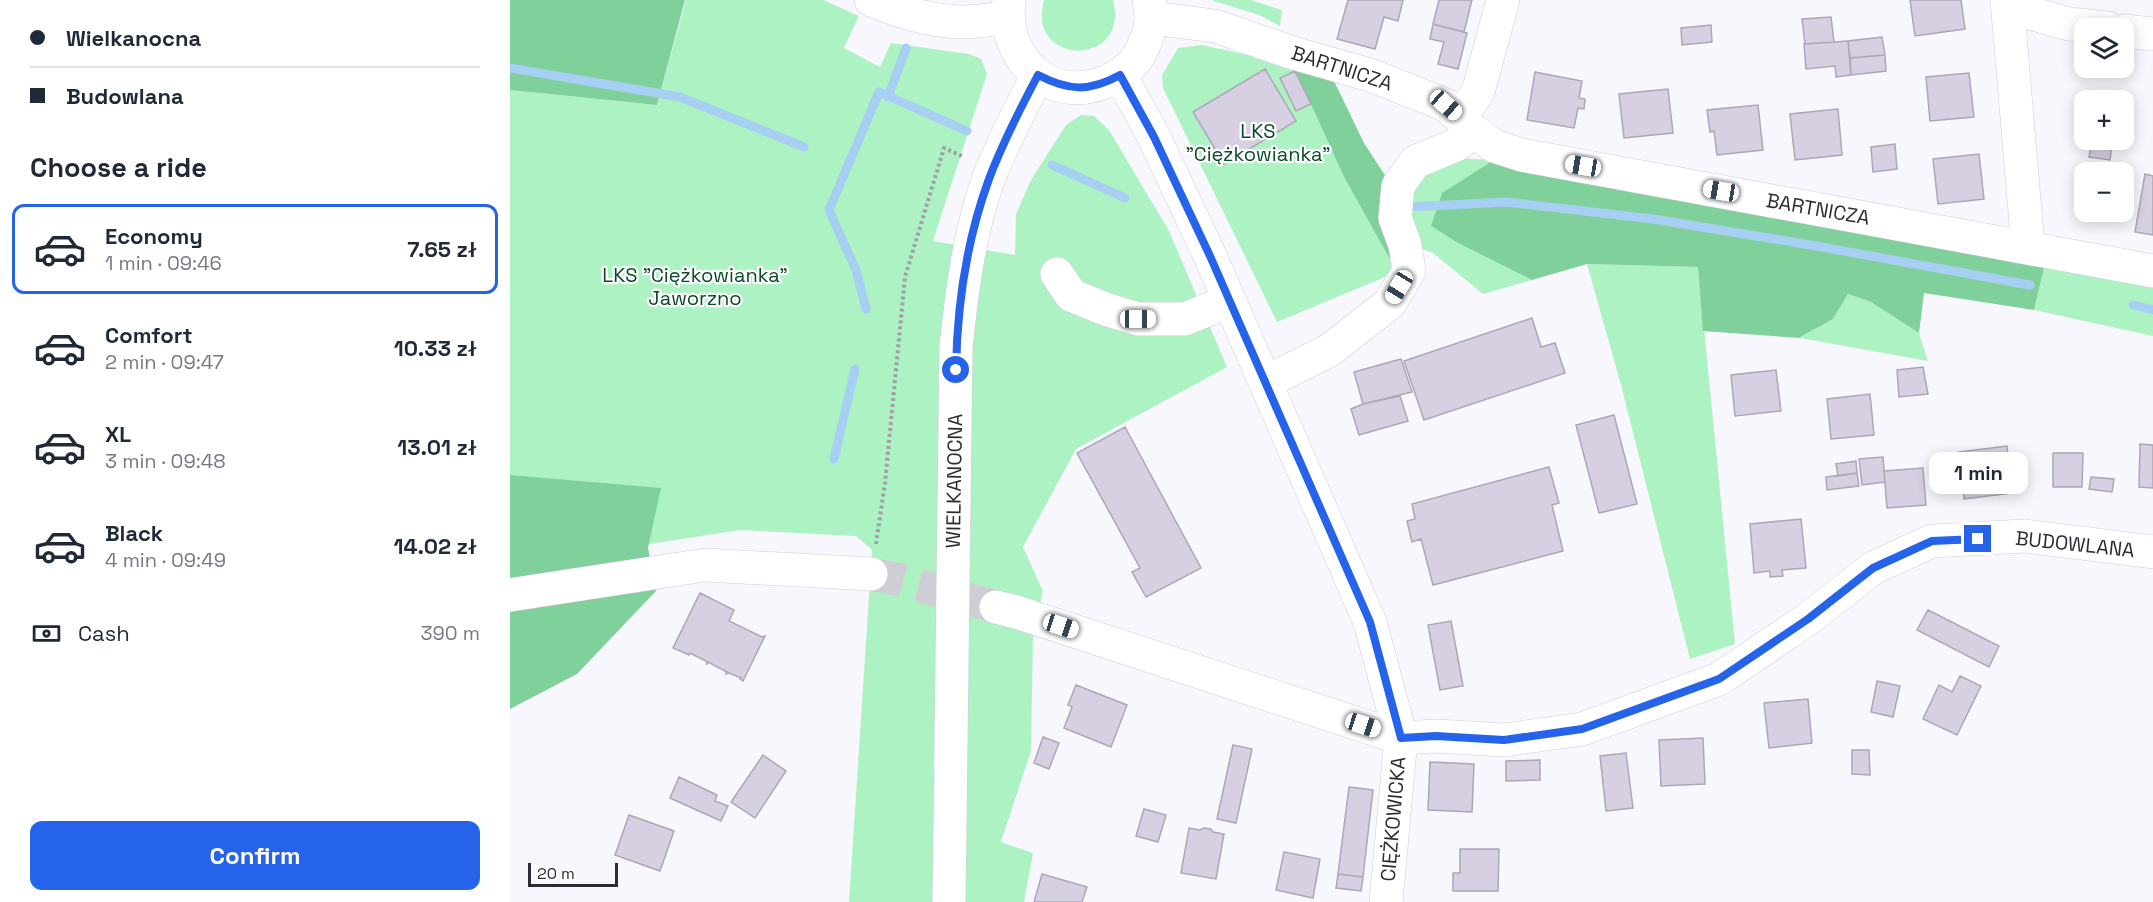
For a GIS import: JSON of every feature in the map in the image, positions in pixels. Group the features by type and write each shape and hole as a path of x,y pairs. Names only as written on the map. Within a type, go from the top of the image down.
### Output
{"street":[{"path":"871,0 931,19 964,22 1008,9 1011,40 1022,60 1038,75 1057,85 1079,88 1102,85 1120,75 1138,57 1148,36 1151,9"},
{"path":"1266,382 1330,350 1390,303 1409,271 1405,245 1395,218 1398,186 1415,162 1458,144 1478,92 1503,0"},
{"path":"2028,247 2008,3 2074,25"},
{"name":"BARTNICZA","path":"1151,9 1215,26 1290,52 1370,75 1446,105 1494,146 1522,155 2153,271"},
{"path":"2134,32 2153,34"},
{"name":"WIELKANOCNA","path":"949,902 956,347 962,284 988,180 1038,75"},
{"name":"CIĘŻKOWICKA","path":"1120,75 1154,137 1229,301 1370,622 1401,738 1386,902"},
{"path":"1057,274 1071,295 1138,319 1185,319 1229,301"},
{"name":"BUDOWLANA","path":"1401,738 1436,736 1504,740 1582,729 1719,679 1808,619 1873,568 1932,541 2025,536 2153,552"},
{"path":"510,595 705,565 871,574"},
{"path":"996,607 1401,738"}],"path":[{"path":"871,574 885,483 905,277 945,148 967,159"}],"green space":[{"path":"510,0 685,0 657,105 510,90"},
{"name":"LKS \"Ciężkowianka\" Jaworzno","path":"686,0 823,0 859,16 844,48 880,67 891,43 969,54 981,59 987,74 933,241 1015,255 1016,214 1031,180 1066,125 1081,115 1094,116 1109,130 1169,231 1227,367 1076,449 1023,547 1043,591 1033,636 1031,751 1001,842 1033,853 1024,902 849,902 872,550 856,536 740,530 637,546 510,554 510,90 657,105"},
{"path":"1044,0 1113,0 1114,22 1107,38 1094,48 1078,51 1062,47 1049,38 1042,22"},
{"path":"1211,0 1251,0 1282,10 1280,26 1259,15"},
{"name":"LKS \"Ciężkowianka\"","path":"1202,45 1293,65 1344,177 1397,272 1277,322 1163,88 1162,75 1178,48"},
{"path":"1293,65 1334,81 1364,143 1390,183 1397,272 1344,177"},
{"path":"1457,158 1494,160 1431,226 1456,242 1532,280 1483,294 1433,253 1414,246 1404,224 1415,174"},
{"path":"1494,160 2044,268 2034,310 1924,293 1919,333 1871,302 1848,294 1833,319 1799,338 1703,331 1698,267 1587,264 1532,280 1456,242 1431,226 1442,193"},
{"path":"1587,264 1698,267 1735,644 1690,659 1621,385"},
{"path":"2044,268 2153,287 2153,336 2034,310"},
{"path":"1848,294 1871,302 1919,333 1928,361 1800,338 1833,319"},
{"path":"510,475 661,488 648,548 656,591 577,674 510,709"}],"building":[{"path":"1348,0 1403,0 1398,21 1384,17 1375,49 1337,39"},
{"path":"1439,0 1472,0 1464,32 1433,24"},
{"path":"1910,0 1961,0 1965,29 1915,36"},
{"path":"1831,17 1834,42 1805,44 1802,19"},
{"path":"1433,24 1467,33 1458,69 1438,64 1444,42 1430,39"},
{"path":"1711,25 1712,42 1682,45 1681,28"},
{"path":"1882,37 1885,55 1850,58 1848,41"},
{"path":"1848,41 1851,75 1836,77 1835,66 1806,69 1804,44"},
{"path":"1885,55 1886,71 1851,75 1850,58"},
{"path":"1265,69 1296,121 1224,164 1193,112"},
{"path":"1295,71 1311,104 1296,111 1280,78"},
{"path":"1535,72 1582,81 1579,98 1585,99 1584,109 1578,108 1574,128 1527,120"},
{"path":"1969,73 1974,117 1930,121 1926,77"},
{"path":"1668,89 1673,133 1624,138 1619,94"},
{"path":"1758,105 1763,150 1717,155 1714,131 1710,132 1707,110"},
{"path":"1838,109 1842,155 1795,160 1790,114"},
{"path":"1895,144 1897,169 1873,172 1871,147"},
{"path":"2090,150 2111,150 2110,160 2089,157"},
{"path":"1979,154 1984,199 1938,204 1933,159"},
{"path":"2145,174 2153,176 2153,235 2135,232"},
{"path":"1532,318 1541,347 1555,343 1565,373 1424,420 1404,361"},
{"path":"1401,359 1412,392 1363,404 1354,372"},
{"path":"1923,367 1928,394 1899,397 1897,370"},
{"path":"1776,370 1781,411 1735,416 1731,375"},
{"path":"1870,394 1874,435 1831,439 1827,399"},
{"path":"1400,396 1408,421 1359,435 1351,409"},
{"path":"1614,415 1637,504 1599,513 1576,425"},
{"path":"1125,427 1201,568 1146,597 1132,572 1140,568 1077,453"},
{"path":"2140,444 2153,445 2153,488 2139,487"},
{"path":"2007,446 2012,493 1964,499 1959,452"},
{"path":"2053,453 2083,453 2082,487 2053,487"},
{"path":"1883,457 1885,482 1862,485 1859,459"},
{"path":"1856,461 1857,473 1838,476 1836,464"},
{"path":"1549,467 1559,503 1552,505 1563,551 1433,585 1421,539 1412,542 1407,521 1415,519 1412,504"},
{"path":"1923,468 1926,505 1887,508 1884,471"},
{"path":"1857,473 1859,486 1827,490 1826,477"},
{"path":"2091,477 2114,479 2112,492 2089,489"},
{"path":"1801,519 1806,568 1782,570 1783,576 1770,577 1770,571 1754,573 1750,524"},
{"path":"700,593 734,610 729,621 762,637 765,636 743,681 690,653 689,655 673,648"},
{"path":"1928,610 1999,646 1989,667 1917,630"},
{"path":"1451,621 1463,686 1440,690 1428,625"},
{"path":"1960,676 1981,686 1957,735 1923,719 1939,685 1952,692"},
{"path":"1877,681 1900,686 1893,717 1871,712"},
{"path":"1076,685 1127,705 1111,747 1064,728 1072,707 1068,705"},
{"path":"1808,699 1812,743 1769,748 1764,703"},
{"path":"1043,737 1059,743 1049,769 1034,763"},
{"path":"1703,738 1705,784 1661,786 1659,740"},
{"path":"1233,745 1252,749 1236,823 1217,819"},
{"path":"1852,750 1869,750 1870,775 1852,774"},
{"path":"1626,753 1633,808 1606,811 1600,756"},
{"path":"763,755 786,771 755,818 731,802"},
{"path":"1540,760 1540,780 1506,781 1506,761"},
{"path":"1430,762 1474,764 1472,812 1428,810"},
{"path":"679,777 717,795 715,801 728,806 721,821 670,798"},
{"path":"1349,787 1373,790 1363,877 1338,874"},
{"path":"1144,809 1166,815 1158,842 1136,836"},
{"path":"629,815 674,831 660,871 615,855"},
{"path":"1189,828 1211,829 1213,832 1224,834 1216,879 1181,873"},
{"path":"1460,849 1499,849 1498,891 1453,891 1453,873 1460,873"},
{"path":"1284,852 1320,859 1313,898 1276,890"},
{"path":"1042,874 1087,887 1082,902 1034,902"},
{"path":"1338,874 1363,877 1361,891 1336,888"}],"waterway":[{"path":"888,97 906,48"},
{"path":"510,68 680,97 804,147"},
{"path":"866,309 856,270 829,210 879,92 967,131"},
{"path":"1052,165 1125,198"},
{"path":"1408,207 1506,202 1653,219 2030,285"},
{"path":"2133,305 2153,310"},
{"path":"834,459 855,369"}],"tunnel":[{"path":"871,574 901,580 996,607"}],"route":[{"path":"956,370 962,284 988,180 1038,75 1057,85 1079,88 1102,85 1120,75 1154,137 1210,256 1370,622 1401,738 1436,736 1504,740 1582,729 1719,679 1808,619 1873,568 1932,541 1978,539"}]}
